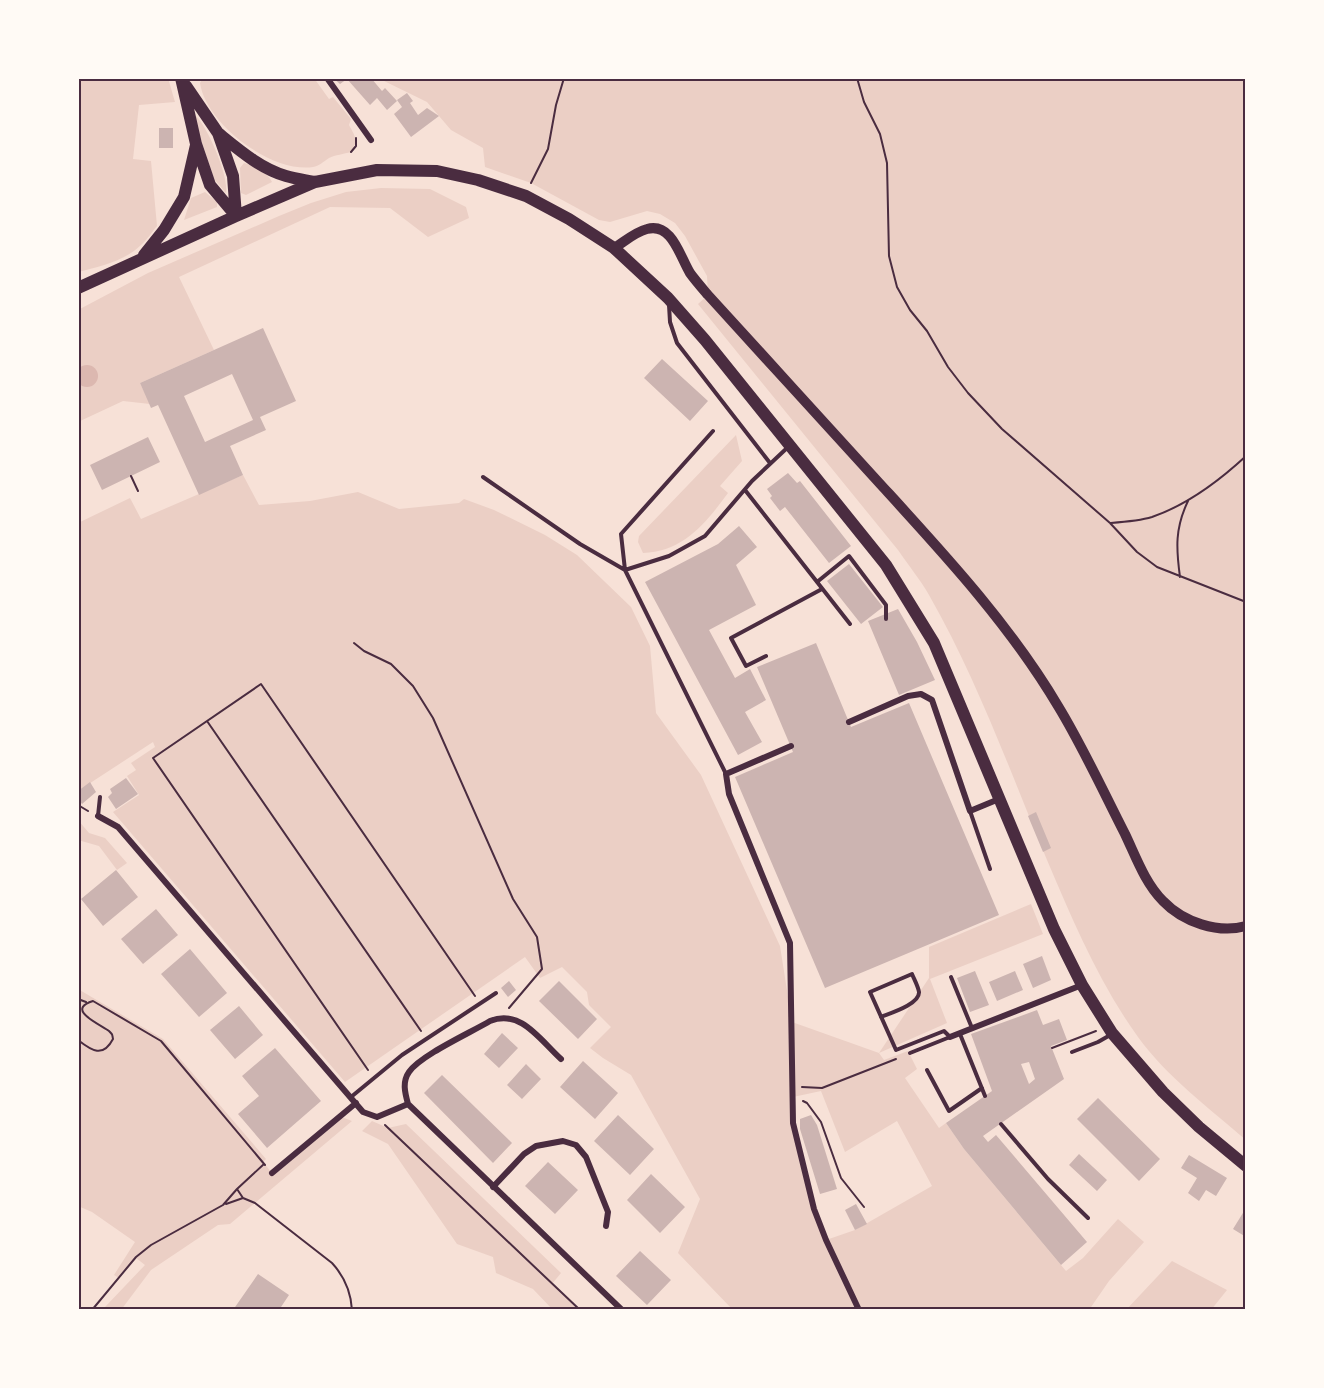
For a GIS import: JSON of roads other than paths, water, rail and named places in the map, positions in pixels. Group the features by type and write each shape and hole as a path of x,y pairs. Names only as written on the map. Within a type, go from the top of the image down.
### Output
{"main road":[{"path":"183,79 218,133 233,176 236,216"},
{"path":"183,79 196,144 210,185 236,216"},
{"path":"218,133 261,164 285,176 315,182"},
{"path":"140,259 165,230 184,196 196,144"},
{"path":"78,288 315,182 377,170 437,171 478,180 526,196 569,219 614,248 668,298 705,340 886,565 934,643 1054,928 1082,986 1112,1034 1162,1092 1199,1127 1246,1166"},
{"path":"614,248 647,229 657,228 665,232 674,242 690,272 708,295 956,566 1022,653 1058,705 1148,880 1163,901 1183,917 1211,928 1238,929 1246,926"}],"street":[{"path":"327,78 371,141"},
{"path":"849,722 908,696 921,694 932,700 970,811 1000,799"},
{"path":"791,746 726,774 729,794 790,943 793,1123 814,1209 859,1310"},
{"path":"98,816 118,827 363,1112 377,1117 408,1104"},
{"path":"950,1037 1082,986"},
{"path":"561,1059 525,1025 515,1018 501,1017 419,1062 408,1073 404,1088 408,1104 622,1310"},
{"path":"272,1173 356,1103"},
{"path":"493,1186 524,1154 536,1146 563,1141 576,1145 586,1157 608,1212 606,1226"}],"lane":[{"path":"668,298 670,322 677,343 770,463"},
{"path":"713,431 621,534 625,570 726,774"},
{"path":"483,477 580,544 625,570 669,556 695,544 712,530 745,490 790,445"},
{"path":"745,490 850,624"},
{"path":"817,582 849,556 886,604 886,619"},
{"path":"766,656 746,666 731,638 822,589"},
{"path":"98,816 100,797"},
{"path":"970,811 990,870"},
{"path":"881,1017 918,999 919,993 912,974 870,992 881,1017 896,1050 944,1031 950,1037 910,1053"},
{"path":"951,977 972,1028"},
{"path":"350,1097 402,1055 496,993"},
{"path":"959,1033 985,1095"},
{"path":"1072,1052 1112,1034"},
{"path":"927,1070 950,1111 982,1088"},
{"path":"1000,1124 1048,1179 1088,1218"}]}
